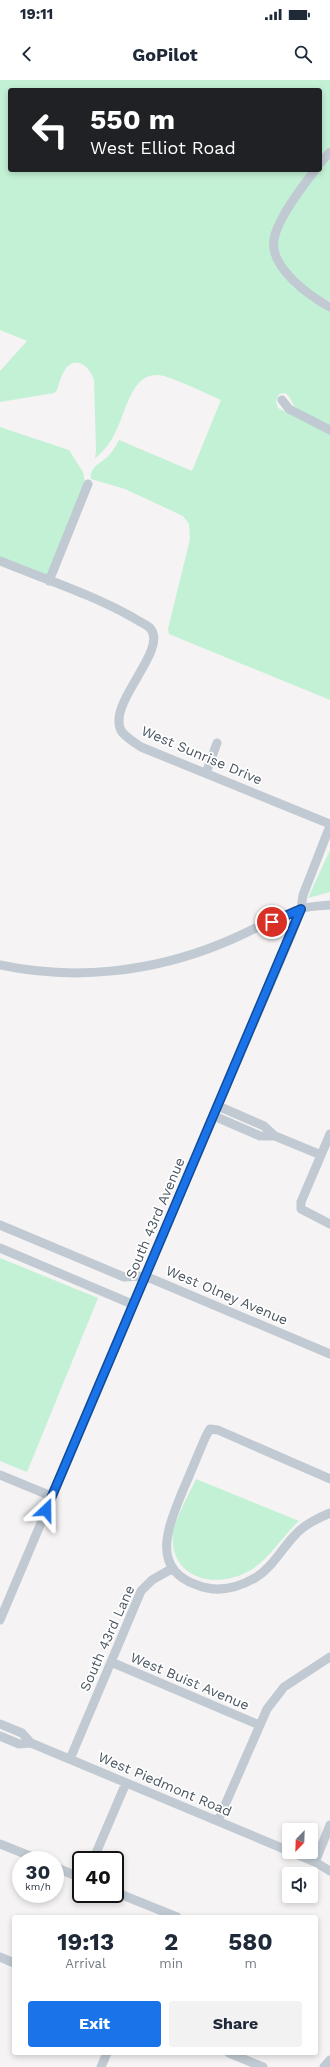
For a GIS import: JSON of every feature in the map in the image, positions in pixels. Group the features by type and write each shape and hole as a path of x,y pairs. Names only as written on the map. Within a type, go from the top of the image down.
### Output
{"street":[{"path":"322,161 330,152"},
{"path":"313,172 296,194 279,228 274,239 275,251 295,283 311,297 330,307"},
{"path":"282,400 289,409 330,430"},
{"path":"49,581 88,484"},
{"name":"West Sunrise Drive","path":"0,561 120,610 150,628 154,634 153,646 123,705 118,721 121,731 141,747 330,825"},
{"path":"206,773 217,743"},
{"name":"South 43rd Avenue","path":"0,1620 132,1304 214,1116 301,909 303,895 330,825"},
{"path":"0,965 17,969 85,973 141,968 174,960 222,944 301,909 330,905"},
{"path":"218,1106 264,1126 275,1136 321,1155"},
{"path":"214,1116 260,1136 275,1136"},
{"path":"246,1130 250,1120"},
{"path":"330,1134 301,1202 301,1209 330,1224"},
{"name":"West Olney Avenue","path":"0,1225 124,1277 145,1276 330,1354"},
{"path":"0,1248 132,1304"},
{"path":"330,1479 218,1430 210,1429 168,1529 166,1546 167,1556 173,1568 187,1582 204,1588 221,1590 238,1586 257,1577 272,1563 298,1532 309,1524 330,1513"},
{"path":"0,1475 51,1496"},
{"name":"South 43rd Lane","path":"70,1759 141,1591 152,1580 173,1568"},
{"path":"218,1821 267,1709 284,1686 330,1657"},
{"name":"West Buist Avenue","path":"111,1662 259,1725"},
{"path":"0,1724 22,1733 31,1743"},
{"path":"0,1736 19,1744 31,1743"},
{"name":"West Piedmont Road","path":"31,1743 282,1849"},
{"path":"98,1851 126,1783"},
{"path":"315,1862 330,1825"},
{"path":"0,1844 18,1851"},
{"name":"West Piedmont Road","path":"308,1859 330,1871"},
{"path":"124,1896 171,1915"},
{"path":"0,1957 12,1962"},
{"path":"101,2067 106,2055"},
{"path":"234,2055 263,2067"},
{"path":"324,2067 330,2060"}],"green space":[{"path":"0,80 330,80 330,148 322,156 322,88 8,88 8,172 310,172 270,239 292,285 311,301 330,311 330,426 300,411 294,406 289,396 285,393 279,394 276,402 278,408 330,434 330,700 169,634 168,629 190,539 189,524 183,516 125,489 91,479 94,468 107,457 119,440 192,471 221,400 167,377 155,375 145,378 138,384 132,393 119,426 112,439 95,459 94,380 90,372 84,365 75,362 65,369 57,390 54,393 0,402 0,371 27,341 0,330"},
{"path":"330,155 330,301 314,294 298,282 283,263 276,241 299,196 317,172 322,172 322,166"},
{"path":"0,427 69,450 83,472 85,483 47,577 0,558"},
{"path":"330,850 330,892 308,898"},
{"path":"0,1258 98,1298 27,1472 0,1461"},
{"path":"196,1479 299,1521 262,1562 247,1572 220,1580 195,1576 185,1569 178,1560 173,1547 173,1532 179,1514"}],"route":[{"path":"46,1510 132,1304 173,1212 301,909 272,922"}]}
